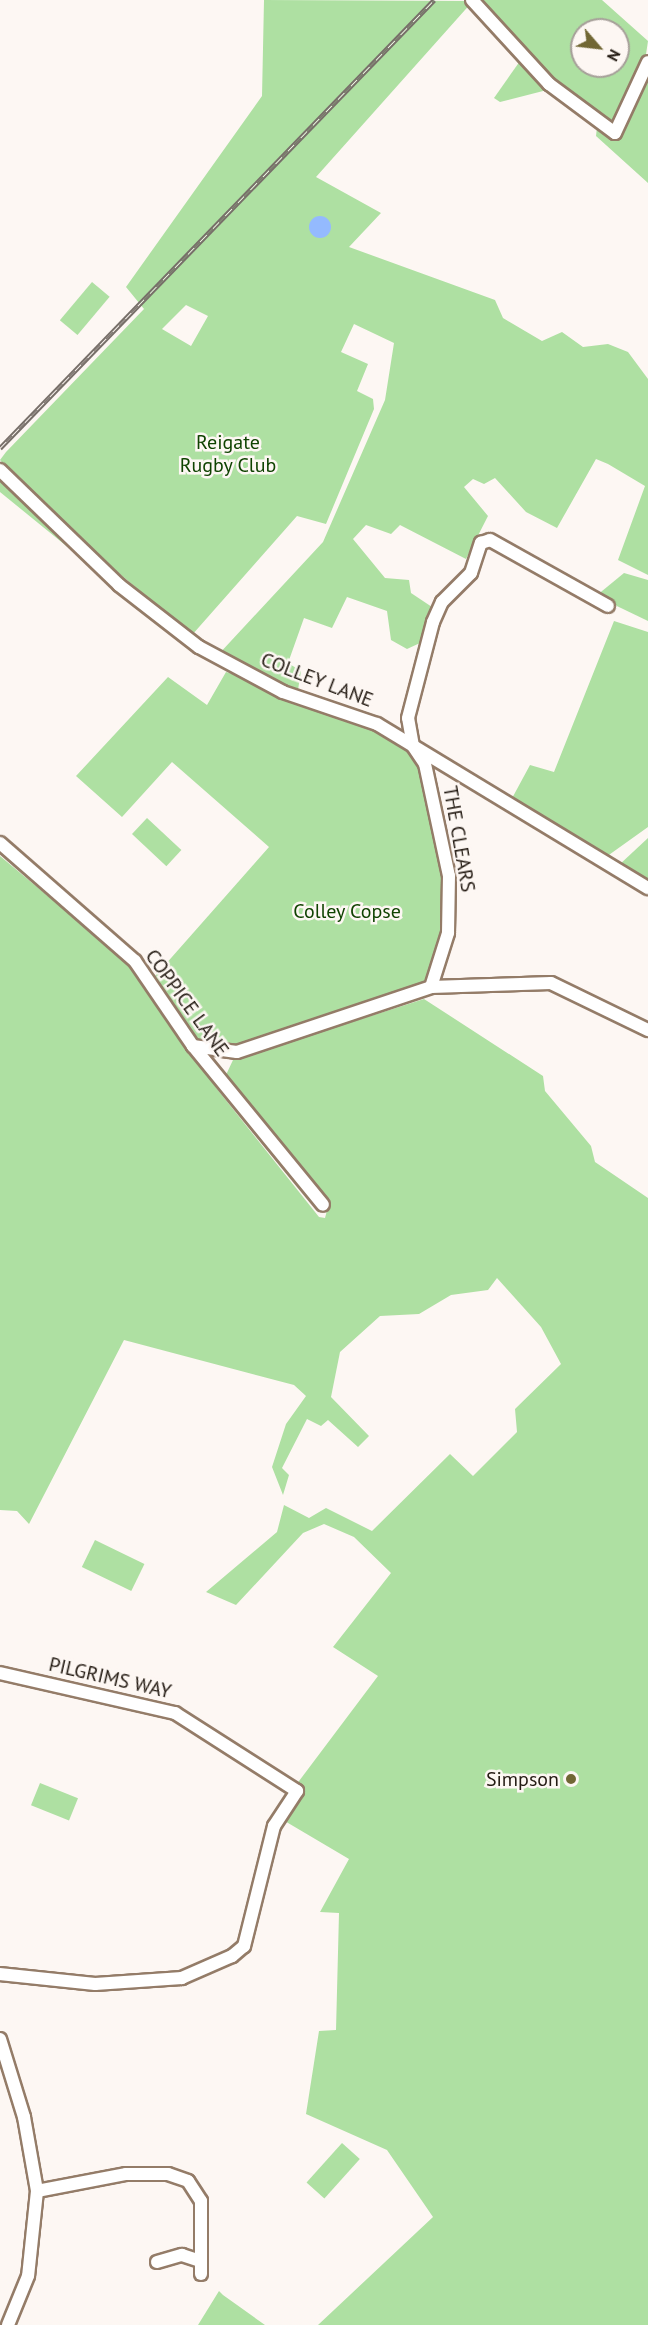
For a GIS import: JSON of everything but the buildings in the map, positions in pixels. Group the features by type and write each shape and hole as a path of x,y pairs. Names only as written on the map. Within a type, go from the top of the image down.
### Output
{"street":[{"path":"472,0 549,84 615,133 648,62"},
{"name":"COLLEY LANE","path":"0,470 119,585 199,647 283,692 347,711 413,746 648,888"},
{"name":"THE CLEARS","path":"431,987 447,933 449,876 425,764 413,746 411,698 427,640 442,602 471,573 481,543 490,540 608,606"},
{"name":"COPPICE LANE","path":"0,843 135,961 193,1046 323,1205"},
{"path":"193,1046 237,1052 431,987 551,983 648,1030"},
{"name":"PILGRIMS WAY","path":"0,1673 175,1713 297,1791 274,1826 244,1946 232,1956 194,1976 160,1979 95,1984 0,1974"},
{"path":"0,2039 24,2117 37,2191 28,2276 8,2325"},
{"path":"37,2191 126,2174 168,2174 188,2181 201,2201 201,2274"},
{"path":"157,2262 182,2255 201,2261"}],"green space":[{"name":"Reigate Rugby Club","path":"264,0 473,1 316,177 381,213 349,247 495,300 503,318 542,341 562,332 583,347 608,344 628,352 648,379 648,575 618,560 645,486 608,464 596,459 557,528 526,512 495,478 484,484 473,479 464,487 488,516 466,559 400,525 391,534 366,525 353,539 385,578 409,580 411,593 435,609 420,643 407,649 391,640 387,611 347,597 332,628 304,618 288,663 301,671 298,690 218,655 323,542 385,400 394,343 354,324 341,352 368,364 357,391 373,399 374,409 326,524 297,516 192,635 95,553 86,562 0,492 0,475 7,469 0,460 6,452 144,309 126,287 262,96","holes":["186,305 208,316 191,346 162,329"]},
{"path":"480,0 602,0 622,18 570,18 570,78 630,78 630,25 648,41 645,61 615,121 593,114 562,90"},
{"path":"520,61 547,90 500,102 494,98"},
{"path":"648,72 648,183 596,136 597,127 617,137"},
{"path":"92,282 110,297 77,335 60,320"},
{"path":"624,573 648,580 648,621 596,596"},
{"path":"614,621 648,632 648,827 606,857 510,802 530,765 554,772"},
{"name":"Colley Copse","path":"226,672 315,699 413,746 425,764 450,906 431,987 237,1052 193,1046 149,983 269,847 172,762 122,817 76,776 168,677 207,705"},
{"path":"147,818 181,850 166,866 132,834"},
{"path":"648,838 648,884 619,865"},
{"path":"0,856 129,964 217,1089 319,1217 325,1218 330,1199 317,1192 225,1077 233,1060 424,999 543,1076 545,1091 591,1146 595,1162 648,1198 648,2325 318,2325 433,2217 387,2150 306,2114 319,2031 336,2030 339,1913 320,1912 349,1859 283,1820 281,1805 378,1676 333,1647 391,1573 354,1537 324,1524 303,1533 236,1605 206,1592 277,1532 284,1505 309,1518 326,1508 372,1531 450,1454 473,1476 517,1432 515,1409 561,1364 541,1327 497,1278 488,1290 451,1295 419,1314 380,1316 340,1352 331,1397 369,1436 358,1447 328,1420 321,1426 307,1419 282,1468 289,1475 283,1495 272,1467 286,1424 306,1396 294,1385 124,1340 29,1524 17,1511 0,1510"},
{"path":"95,1540 144,1564 131,1591 82,1567"},
{"path":"40,1783 78,1798 69,1821 31,1805"},
{"path":"342,2143 360,2159 324,2198 307,2182"},
{"path":"219,2291 223,2295 265,2325 198,2325"}],"water":[{"path":"316,216 324,216 331,223 331,231 324,238 316,238 309,231 309,223"}],"railway":[{"path":"0,448 434,0"}],"place":[{"name":"Simpson","path":"571,1779"}]}
